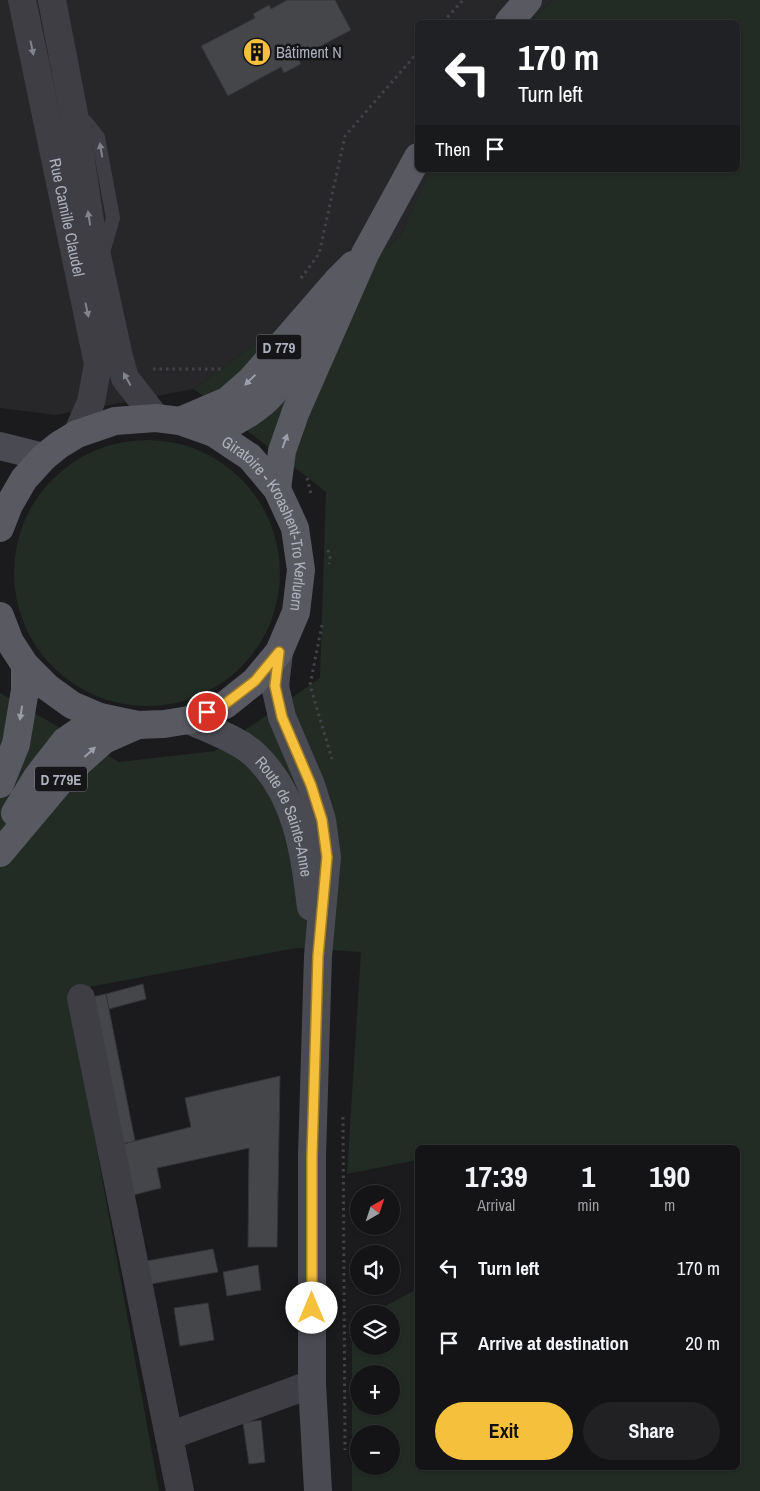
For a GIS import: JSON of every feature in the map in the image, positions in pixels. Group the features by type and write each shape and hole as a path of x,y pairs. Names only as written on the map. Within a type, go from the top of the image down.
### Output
{"main road":[{"path":"511,20 528,0"},
{"name":"D 779","path":"277,489 282,451 296,411 365,254 415,162"},
{"name":"D 779","path":"168,420 226,401 251,380 337,280 365,254"},
{"name":"D 779","path":"214,433 246,416 272,395 296,362 337,280"},
{"name":"Giratoire - Kroashent-Tro Kerluern","path":"0,528 9,505 24,479 44,457 76,434 115,421 168,420 214,433 250,457 277,489 295,528 301,570 296,612 279,652 255,681 225,704 189,720 164,724 138,725 100,718 72,705 47,687 26,665 10,642 0,616"},
{"path":"0,446 44,457"},
{"name":"Route de Sainte-Anne","path":"279,652 275,686 282,717 311,785 322,820 327,857 318,956 312,1156 312,1384 318,1491"},
{"path":"0,784 16,744 26,665"},
{"name":"D 779E","path":"0,838 37,777 65,741 100,718"},
{"name":"Route de Sainte-Anne","path":"189,720 230,739 255,755 274,776 293,814 304,852 318,956"},
{"name":"D 779E","path":"0,853 68,772 104,740 138,725"}],"street":[{"name":"Rue Camille Claudel","path":"22,0 98,364 91,402 76,434"},
{"name":"Rue Camille Claudel","path":"52,0 74,114 91,228 119,357 125,378 168,420"},
{"path":"80,998 180,1491"},
{"path":"169,1436 312,1384"}],"path":[{"path":"445,20 463,0"},
{"path":"296,284 318,254 345,136 415,55"},
{"path":"145,369 226,368"}],"shaded area":[{"path":"0,0 552,0 534,20 415,20 415,172 429,172 400,237 194,389 56,415 0,408"},
{"path":"552,0 760,0 760,1491 352,1491 352,1475 400,1475 400,1425 352,1425 352,1415 400,1415 400,1365 352,1365 352,1355 400,1355 400,1305 388,1305 415,1290 415,1470 740,1470 740,1145 415,1145 415,1160 347,1174 361,952 296,948 68,991 159,1491 0,1491 0,693 119,762 215,751 320,678 326,492 194,389 400,237 429,172 740,172 740,20 534,20"},
{"path":"134,440 160,440 186,445 210,455 232,470 250,488 265,510 275,534 280,560 280,586 275,612 265,636 250,658 232,676 210,691 186,701 160,706 134,706 108,701 84,691 62,676 44,658 29,636 19,612 14,586 14,560 19,534 29,510 44,488 62,470 84,455 108,445"}],"building":[{"name":"Bâtiment N","path":"287,0 335,0 351,30 298,58 301,64 284,73 281,67 228,96 201,46 255,18 253,14 269,5 271,9"},
{"path":"143,984 146,999 109,1009 106,994"},
{"path":"106,994 135,1141 119,1145 92,997"},
{"path":"280,1076 277,1247 248,1247 249,1148 157,1168 161,1188 129,1196 119,1145 191,1127 185,1098"},
{"path":"213,1249 218,1272 145,1285 141,1262"},
{"path":"258,1265 261,1290 227,1296 223,1272"},
{"path":"208,1303 214,1340 180,1346 174,1308"},
{"path":"261,1420 265,1462 249,1464 243,1423"}],"place":[{"name":"Bâtiment N","path":"257,52"}],"route":[{"path":"207,712 225,704 255,681 279,652 275,686 282,717 311,785 322,820 327,857 318,956 312,1156 312,1308"}]}
